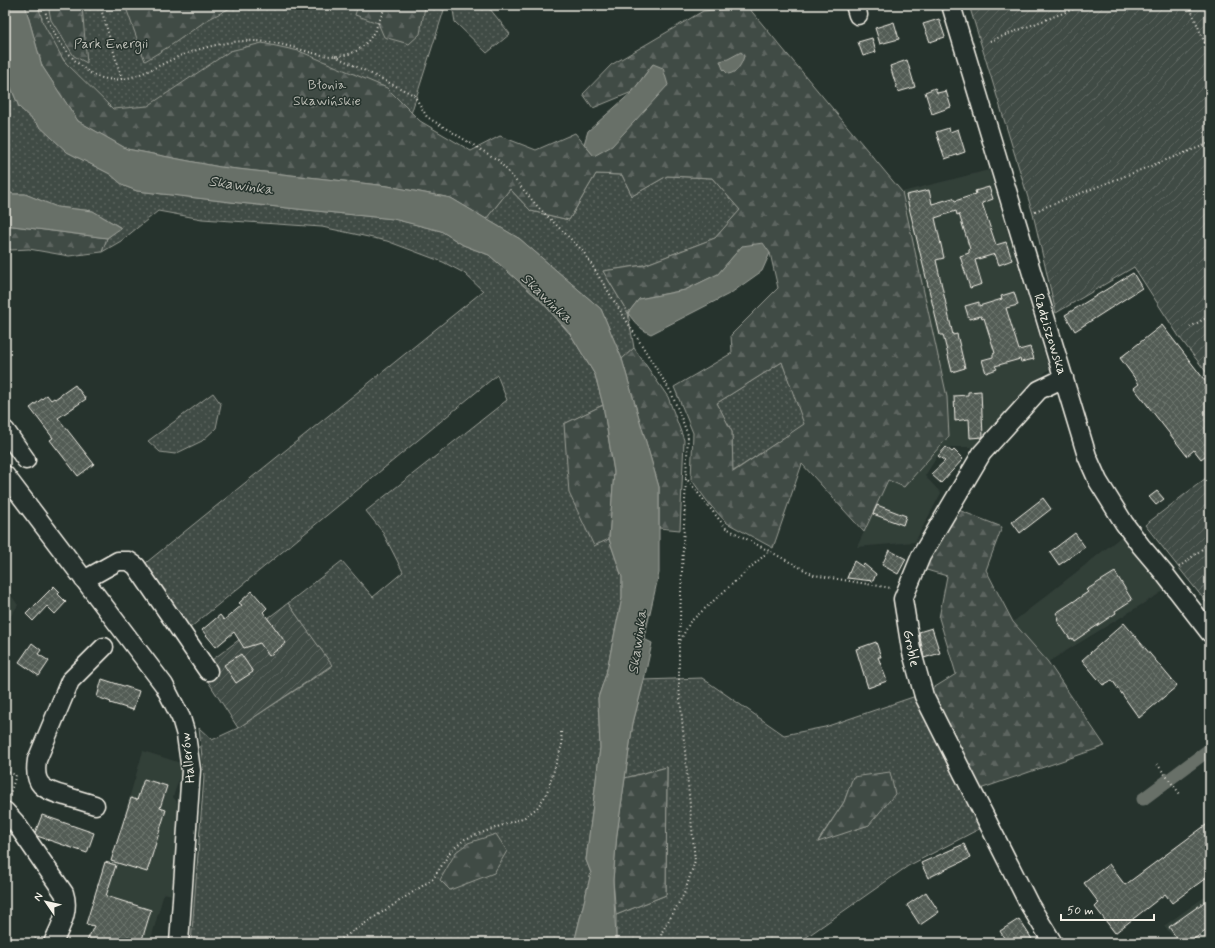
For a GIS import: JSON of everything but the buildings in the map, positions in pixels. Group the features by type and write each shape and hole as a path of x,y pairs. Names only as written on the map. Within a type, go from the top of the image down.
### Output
{"street":[{"name":"Radziszowska","path":"951,5 1087,456 1098,481 1124,523 1210,633"},
{"name":"Groble","path":"1053,943 1029,904 924,696 912,649 904,599 921,556 982,453 1039,390 1064,378"},
{"path":"5,430 26,460"},
{"name":"Hallerów","path":"5,475 164,685 181,718 189,753 190,792 179,943"},
{"path":"84,580 118,561 129,561 136,566 208,672"},
{"path":"95,805 50,792 43,787 38,779 36,770 37,760 70,681 104,647 110,638 113,630 113,622 110,614"},
{"path":"104,647 114,644 121,644 137,650"},
{"path":"8,821 64,894 66,899 66,911 64,917 47,942"}],"path":[{"path":"44,5 51,29 72,58 96,75 111,80 122,80 145,73 183,55 215,46 244,41 260,41 310,53 335,56 354,52 361,48 375,30 386,5"},
{"path":"100,5 122,80"},
{"path":"990,41 1084,5"},
{"path":"1189,5 1210,55"},
{"path":"335,56 414,95 427,117 498,160 539,208 583,251 671,392 688,435 679,643 679,686 695,861 684,894 662,932 660,943"},
{"path":"1035,211 1210,143"},
{"path":"1190,327 1210,316"},
{"path":"686,478 726,528 814,575 907,591"},
{"path":"1179,567 1210,543"},
{"path":"679,643 690,622 769,551"},
{"path":"335,943 433,879 451,851 465,839 525,817 537,808 546,796 560,752 562,745 561,731"},
{"path":"1158,764 1179,793"},
{"path":"28,943 36,938 47,942"},
{"path":"10,943 12,941 14,943"}],"shaded area":[{"path":"989,170 1049,369 973,447 943,447 925,476 941,493 915,542 857,547 888,480 919,269 902,192"},
{"path":"1122,536 1167,589 1048,662 1013,622"},
{"path":"5,587 18,605 5,625"},
{"path":"143,751 184,764 173,797 183,809 176,896 164,893 151,939 93,922"},
{"path":"1210,893 1210,943 1178,943 1164,926"}],"green space":[{"name":"Błonia Skawińskie","path":"25,5 443,5 444,10 388,186 127,149"},
{"path":"25,5 38,5 43,23 64,61 113,109 148,106 230,51 262,43 299,51 387,88 420,121 471,151 500,136 536,150 575,133 594,156 653,64 632,92 593,108 583,94 611,65 703,11 748,7 902,192 947,397 949,436 904,487 888,480 864,532 802,464 773,548 727,523 710,505 691,479 693,433 674,387 732,353 731,335 778,288 770,253 742,246 718,274 685,290 639,299 628,313 603,271 644,265 715,238 740,210 712,178 667,176 632,196 622,175 596,174 569,220 531,211 510,189 486,219 451,198 388,186 220,167 127,149 78,121 42,66","holes":["782,362 804,424 733,472 732,432 717,403"]},
{"path":"48,5 84,5 82,6 87,63 74,56 51,20"},
{"path":"125,5 236,5 207,20 173,44 145,61"},
{"path":"358,5 424,5 425,7 420,34 409,44 384,37 378,23 355,15"},
{"path":"452,5 492,5 490,9 510,34 487,53 455,22"},
{"path":"969,5 1210,5 1210,377 1180,338 1134,267 1056,313 1033,214"},
{"path":"5,73 19,107 67,152 110,174 124,186 137,191 394,219 441,231 463,245 489,255 542,302 571,335 595,375 603,405 564,424 594,545 609,539 622,577 622,598 606,674 598,698 600,748 586,860 591,873 574,943 191,943 204,777 199,728 212,740 238,728 332,666 288,603 342,561 373,597 403,572 382,531 366,511 507,400 497,375 185,632 142,566 483,291 464,273 443,262 387,241 322,227 202,219 158,211 121,241 102,252 107,238 120,227 93,211 57,207 25,194 13,194 5,190"},
{"path":"596,174 622,175 632,196 667,176 712,178 740,210 715,238 644,265 603,271 628,313 634,348 622,359 601,309 520,239 486,219 510,189 531,211 569,220"},
{"path":"5,225 107,238 102,252 69,256 29,249 11,250 5,245"},
{"path":"634,348 668,397 684,440 680,530 659,528 659,487 622,359"},
{"path":"782,362 805,424 732,472 732,432 717,403"},
{"path":"213,393 221,404 216,428 202,441 175,454 160,452 148,441"},
{"path":"603,405 614,472 609,539 594,546 569,493 564,424"},
{"path":"1210,475 1210,607 1145,525"},
{"path":"956,509 1002,527 986,570 1013,622 1048,662 1105,746 977,790 927,692 956,674 939,618 947,576 923,569"},
{"path":"288,603 332,665 238,728 200,669"},
{"path":"702,678 784,735 825,727 919,695 943,756 981,828 908,866 798,943 614,943 616,938 616,915 666,895 667,767 625,778 633,723 644,680","holes":["853,777 869,825 818,841 844,802"]},
{"path":"667,767 666,895 616,915 613,880 617,834 625,778"},
{"path":"890,772 895,794 869,825 818,842 844,802 853,777"},
{"path":"496,834 507,851 494,873 450,890 440,880 456,852 468,843"}],"water":[{"name":"Skawinka","path":"5,5 25,5 42,66 78,121 127,149 220,167 388,186 451,198 520,239 601,309 622,359 659,487 659,573 644,639 652,643 633,723 617,834 613,880 616,938 614,943 574,943 591,873 586,860 600,748 598,698 606,674 622,598 622,577 609,539 614,472 603,405 595,375 571,335 542,302 489,255 463,245 441,231 393,219 137,191 124,186 110,174 67,152 19,107 5,73"},
{"path":"741,52 744,56 742,62 734,72 728,74 723,69 720,61 728,59"},
{"path":"653,64 663,68 668,85 612,146 594,156 584,144 588,131 632,92"},
{"path":"5,190 13,194 25,194 57,207 93,211 121,228 107,238 5,225"},
{"path":"763,243 770,253 762,271 731,293 651,334 638,325 628,313 639,299 685,290 718,274 742,246"}],"waterway":[{"path":"1143,799 1210,749"}],"park label":[{"name":"Park Energii","path":"111,43"}]}
